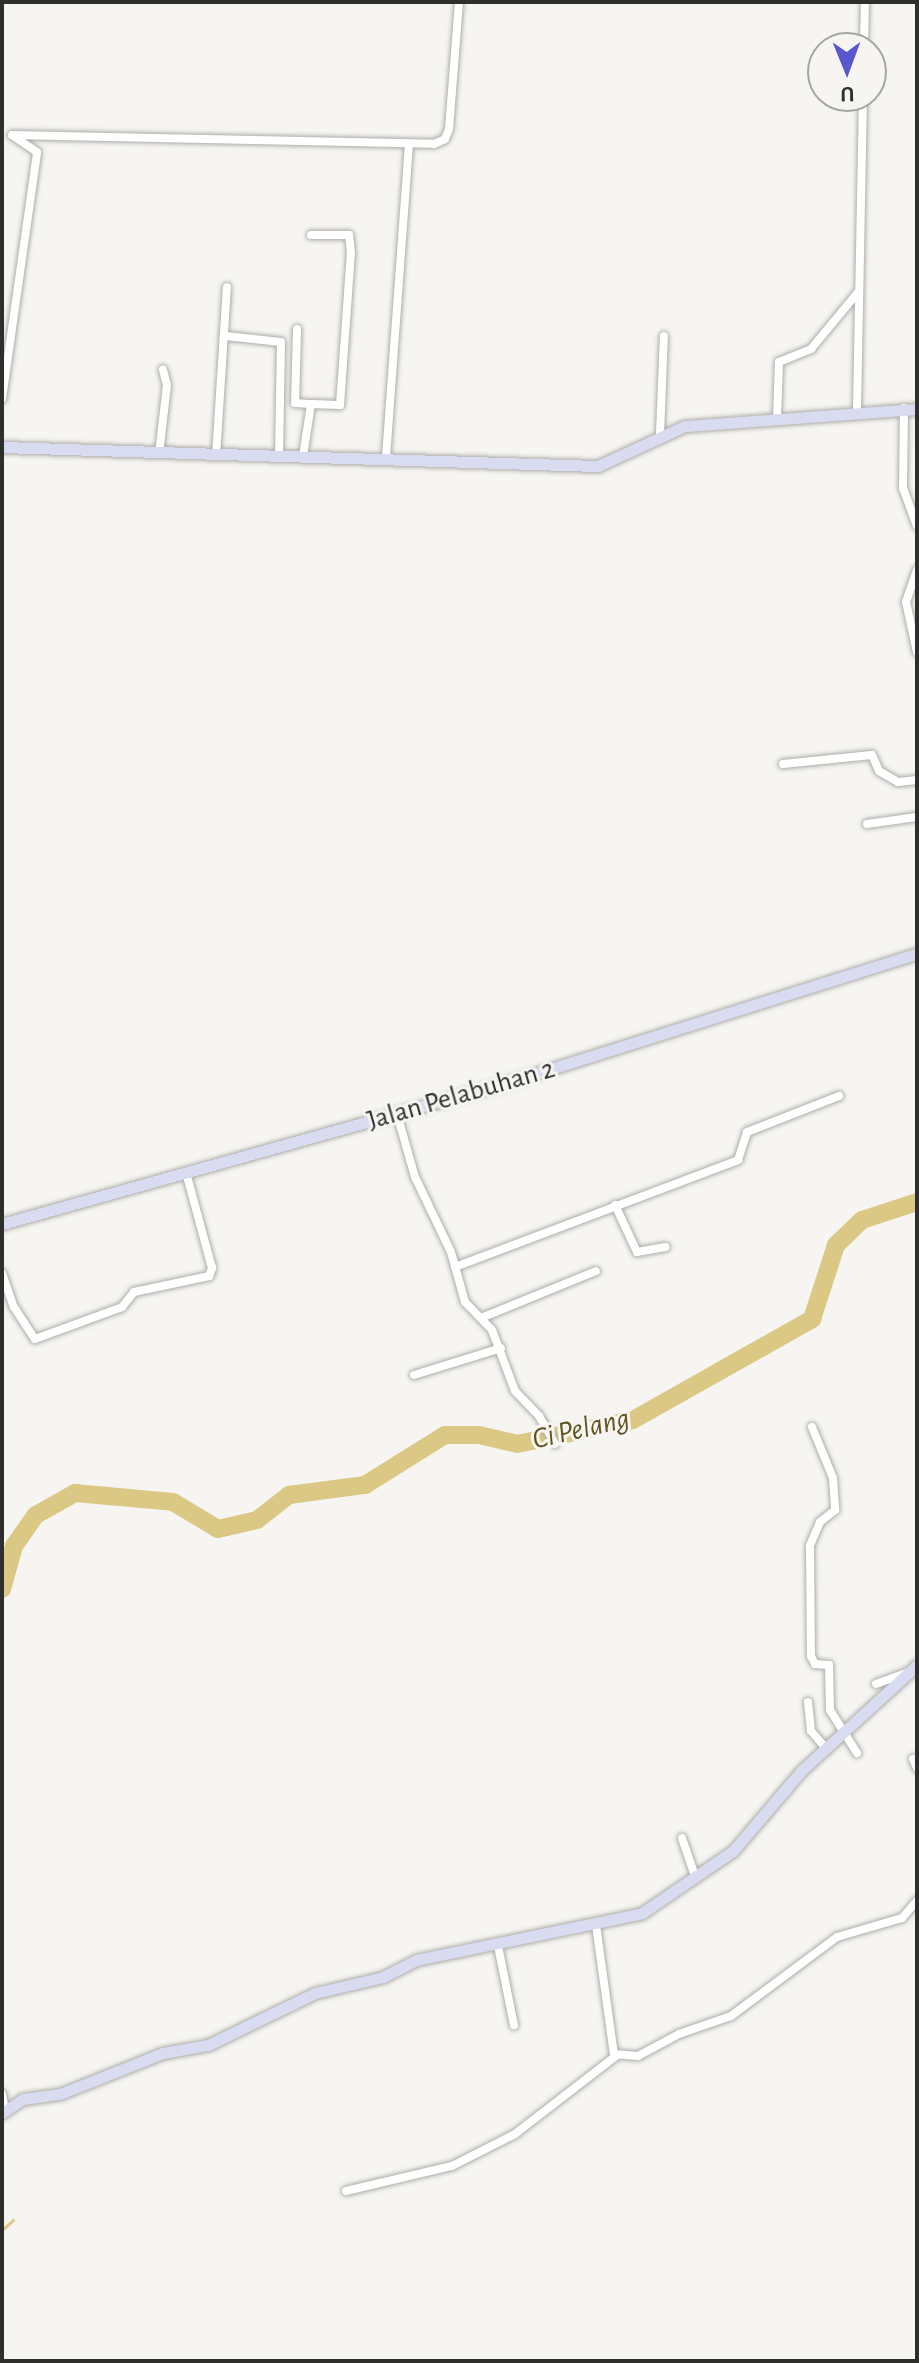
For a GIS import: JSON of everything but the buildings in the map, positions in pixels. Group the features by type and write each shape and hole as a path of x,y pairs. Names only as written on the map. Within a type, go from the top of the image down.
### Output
{"street":[{"path":"7,135 409,146 434,144 447,135 459,2"},
{"path":"864,32 865,2"},
{"path":"857,409 863,112"},
{"path":"2,399 37,152 7,135"},
{"path":"386,457 409,146"},
{"path":"297,329 295,403 340,405 351,253 349,235 311,235"},
{"path":"216,456 227,287"},
{"path":"777,417 779,362 811,349 859,291"},
{"path":"226,336 281,342 279,456"},
{"path":"660,434 664,336"},
{"path":"159,454 167,385 163,370"},
{"path":"303,456 311,404"},
{"path":"904,408 903,488 917,526"},
{"path":"2,447 598,466 660,434 685,426 857,409 917,409"},
{"path":"917,570 907,597 917,652"},
{"path":"907,597 917,599"},
{"path":"783,764 872,755 879,771 898,782 917,780"},
{"path":"867,824 917,817"},
{"name":"Jalan Pelabuhan 2","path":"2,1224 187,1176 397,1114 917,953"},
{"path":"455,1267 738,1160 747,1132 839,1096"},
{"path":"397,1114 419,1189 455,1267 468,1307 481,1318 501,1348 515,1391 549,1430 555,1444"},
{"path":"2,1273 14,1307 35,1339 122,1307 134,1292 209,1276 209,1256 187,1176"},
{"path":"615,1205 637,1252 666,1247"},
{"path":"481,1318 596,1271"},
{"path":"414,1375 501,1348"},
{"path":"812,1427 833,1478 835,1510 820,1522 810,1546 811,1656 815,1664 829,1665 830,1710 857,1753"},
{"path":"2,2094 4,2112 23,2099 60,2094 163,2053 208,2045 331,1987 383,1977 422,1958 498,1946 642,1913 741,1843 787,1785 914,1668"},
{"path":"876,1684 914,1668"},
{"path":"808,1702 811,1731 826,1748"},
{"path":"682,1838 695,1876"},
{"path":"346,2191 452,2166 515,2134 616,2056 638,2056 666,2040 731,2016 842,1934 902,1918 917,1901"},
{"path":"596,1925 602,1994 616,2056"},
{"path":"498,1946 514,2025"}],"waterway":[{"name":"Ci Pelang","path":"2,1589 14,1546 36,1515 75,1493 173,1502 218,1529 257,1520 289,1495 365,1485 445,1435 479,1435 517,1444 633,1420 812,1319 836,1245 862,1220 917,1202"},
{"path":"2,2230 13,2220"}]}
